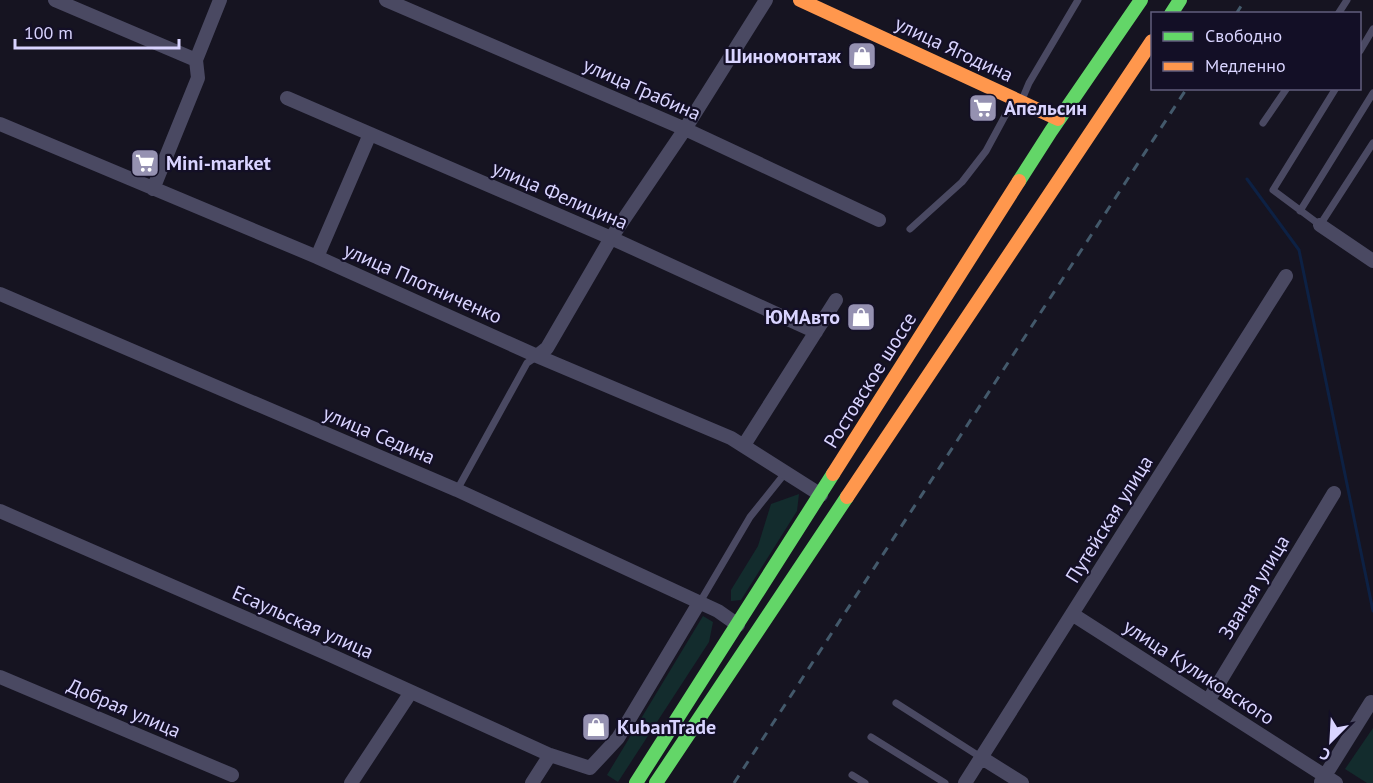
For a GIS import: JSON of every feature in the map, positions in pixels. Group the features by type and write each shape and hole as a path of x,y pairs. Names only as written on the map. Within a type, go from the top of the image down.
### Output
{"main road":[{"name":"улица Ягодина","path":"800,0 1058,119"},
{"name":"Ростовское шоссе","path":"636,783 1058,119 1141,0"},
{"path":"656,783 1151,42"},
{"path":"927,326 927,337 932,344 938,346 951,342"}],"street":[{"path":"55,0 196,60"},
{"path":"153,189 198,78 196,60 220,0"},
{"name":"улица Грабина","path":"386,0 685,129 879,220"},
{"path":"537,356 547,348 611,237 685,129 766,0"},
{"name":"улица Фелицина","path":"287,98 611,237 816,332"},
{"name":"улица Плотниченко","path":"0,123 317,257 537,356 731,438 821,495"},
{"path":"317,257 370,134"},
{"path":"1320,225 1373,261"},
{"name":"Путейская улица","path":"965,783 1286,276"},
{"name":"улица Седина","path":"0,294 457,490 718,611 738,624"},
{"path":"744,445 836,300"},
{"name":"Званая улица","path":"1208,701 1334,493"},
{"name":"Есаульская улица","path":"0,511 550,755 590,768 618,738 699,603"},
{"name":"улица Куликовского","path":"1072,614 1327,781"},
{"name":"Добрая улица","path":"0,677 232,774"},
{"path":"351,783 411,692"},
{"path":"1327,781 1371,702"},
{"path":"532,783 550,755"},
{"path":"982,758 1022,783"}],"lane":[{"path":"910,229 962,182 986,151 1078,0"},
{"path":"1361,48 1373,29"},
{"path":"1263,123 1286,90"},
{"path":"1335,90 1273,190 1320,225 1373,143"},
{"path":"1300,211 1373,93"},
{"path":"457,490 527,363 537,356"},
{"path":"699,603 750,517 786,472"},
{"path":"896,703 982,758"},
{"path":"870,737 945,783"},
{"path":"852,775 865,783"}],"green space":[{"path":"799,494 797,511 741,600 731,601 731,590 758,546 771,504"},
{"path":"703,616 713,622 709,642 618,782 607,775"},
{"path":"1373,728 1373,783 1367,783 1345,769"}],"waterway":[{"path":"1247,179 1299,250 1373,611"}],"railway":[{"path":"1237,12 1245,0"},
{"path":"734,783 1186,90"}],"traffic: fast":[{"path":"1019,181 1141,0"},
{"path":"1172,12 1180,0"},
{"path":"636,783 833,474"},
{"path":"656,783 847,497"}],"traffic: slow":[{"path":"800,0 1058,119"},
{"path":"847,497 1151,42"},
{"path":"833,474 1019,181"}],"place":[{"name":"Шиномонтаж","path":"862,56"},
{"name":"Апельсин","path":"983,108"},
{"name":"Mini-market","path":"145,163"},
{"name":"ЮМАвто","path":"861,317"},
{"name":"KubanTrade","path":"596,727"}]}
